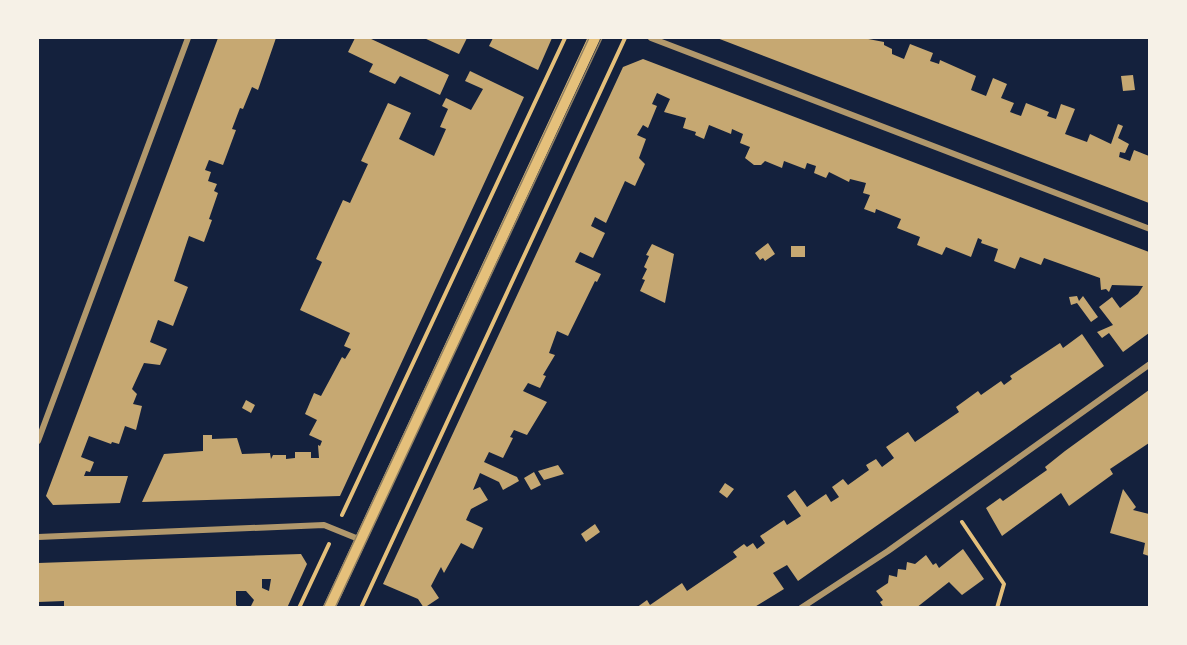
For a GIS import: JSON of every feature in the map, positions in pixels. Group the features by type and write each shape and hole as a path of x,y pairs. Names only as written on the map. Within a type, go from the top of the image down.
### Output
{"main road":[{"path":"329,608 594,38"}],"street":[{"path":"38,441 188,38"},
{"path":"651,38 1149,229"},
{"path":"801,608 888,550 1149,364"},
{"path":"38,537 324,525 361,540"}],"path":[{"path":"299,608 564,38"},
{"path":"361,608 625,38"},
{"path":"962,522 1004,584 997,608"}],"building":[{"path":"218,38 276,38 258,90 252,87 243,109 240,108 232,129 236,130 223,165 209,160 205,170 211,172 208,181 217,184 214,191 218,193 209,219 212,220 204,242 189,236 174,281 188,287 173,326 158,320 150,342 167,349 160,365 144,363 132,389 137,394 133,404 142,406 136,430 125,426 119,444 112,442 111,444 89,436 81,457 94,462 90,472 86,471 84,476 128,476 120,503 53,505 46,496"},
{"path":"355,38 369,38 449,75 440,95 400,76 395,84 369,72 373,64 348,52"},
{"path":"424,38 467,38 459,54"},
{"path":"493,38 552,38 538,70 489,46"},
{"path":"717,38 863,38 884,42 884,45 892,49 892,54 904,59 910,44 933,53 930,61 939,64 940,60 976,76 971,90 986,96 993,78 1007,84 1001,98 1014,103 1010,112 1021,116 1026,103 1049,112 1047,116 1056,119 1061,104 1075,109 1065,134 1087,142 1090,134 1111,144 1118,124 1123,126 1118,138 1129,144 1125,153 1120,152 1119,157 1130,161 1134,150 1149,156 1149,203"},
{"path":"643,59 1149,252 1149,333 1123,352 1109,333 1102,338 1097,332 1113,325 1099,307 1112,297 1120,308 1138,294 1143,286 1112,285 1109,292 1106,289 1101,290 1100,278 1044,258 1041,265 1020,257 1015,269 994,261 998,249 981,243 982,240 978,238 971,257 946,247 942,255 917,245 920,237 897,228 901,219 876,209 875,213 864,209 870,195 863,193 866,183 850,179 849,182 829,172 826,178 814,173 816,166 807,163 805,169 784,161 782,168 765,161 761,165 754,165 745,158 750,147 740,143 743,134 732,129 731,134 709,125 704,139 695,135 696,132 683,128 686,118 664,112 670,99 657,93 652,104 657,106 648,128 643,125 637,135 646,139 639,158 645,164 635,186 625,181 606,223 595,217 591,226 605,233 593,258 580,252 575,262 601,274 597,282 595,281 568,336 557,331 549,353 555,355 543,375 546,376 540,388 528,383 523,391 547,402 527,435 514,430 510,437 513,438 503,458 489,452 484,462 517,477 519,481 503,490 499,482 480,473 473,490 480,487 488,500 471,509 466,520 483,528 473,549 461,543 444,573 441,567 431,586 439,598 424,608 418,599 383,584 623,67"},
{"path":"470,71 524,97 340,496 142,502 164,454 203,451 203,435 212,435 212,439 237,438 242,454 270,453 271,459 273,455 286,455 286,459 295,458 295,452 311,452 311,458 319,458 318,445 320,446 322,441 309,435 317,420 305,414 314,393 321,396 342,357 345,359 351,349 344,346 350,333 300,310 322,262 316,259 343,200 350,203 368,164 361,161 388,103 411,113 399,139 434,156 446,129 440,127 448,109 442,106 446,98 471,110 483,89 465,81"},
{"path":"1133,75 1135,90 1123,91 1121,76"},
{"path":"768,243 775,254 765,261 763,258 760,260 755,253"},
{"path":"652,244 674,254 665,303 640,291 647,269 644,267 649,256 646,255"},
{"path":"791,246 805,246 805,257 791,257"},
{"path":"1077,296 1079,301 1083,296 1098,317 1091,322 1077,303 1071,305 1069,297"},
{"path":"1082,334 1104,366 798,581 787,565 773,573 784,589 753,608 636,608 647,600 650,605 682,583 687,591 737,557 733,552 744,544 747,547 753,543 757,549 765,543 760,536 784,520 787,525 801,516 787,496 795,490 807,507 826,494 831,502 839,497 832,487 843,479 848,485 869,470 866,465 876,459 882,467 894,458 886,447 908,432 915,442 959,412 956,407 978,391 981,395 1001,381 1004,385 1012,379 1010,376 1060,343 1063,348"},
{"path":"1149,390 1149,443 1110,469 1113,474 1069,506 1061,493 1002,536 986,508 1000,498 1003,501 1047,470 1045,467 1065,451"},
{"path":"246,400 255,405 251,413 242,408"},
{"path":"558,465 564,474 544,480 538,471"},
{"path":"534,472 541,485 531,490 524,478"},
{"path":"725,483 734,489 727,498 719,492"},
{"path":"1123,489 1136,507 1133,510 1149,514 1149,556 1143,554 1145,543 1110,533"},
{"path":"595,524 600,532 586,542 581,534"},
{"path":"963,549 984,579 962,595 949,582 916,608 884,608 880,602 883,600 876,591 888,583 889,575 897,577 898,569 906,570 907,562 915,564 926,555 933,565 936,563 939,568"},
{"path":"301,554 307,564 287,608 250,608 254,600 246,591 236,591 236,605 240,608 64,608 64,601 38,602 38,563","holes":["262,579 271,579 269,591 262,588"]}],"tram line":[{"path":"323,608 589,38"},
{"path":"335,608 602,38"}]}
